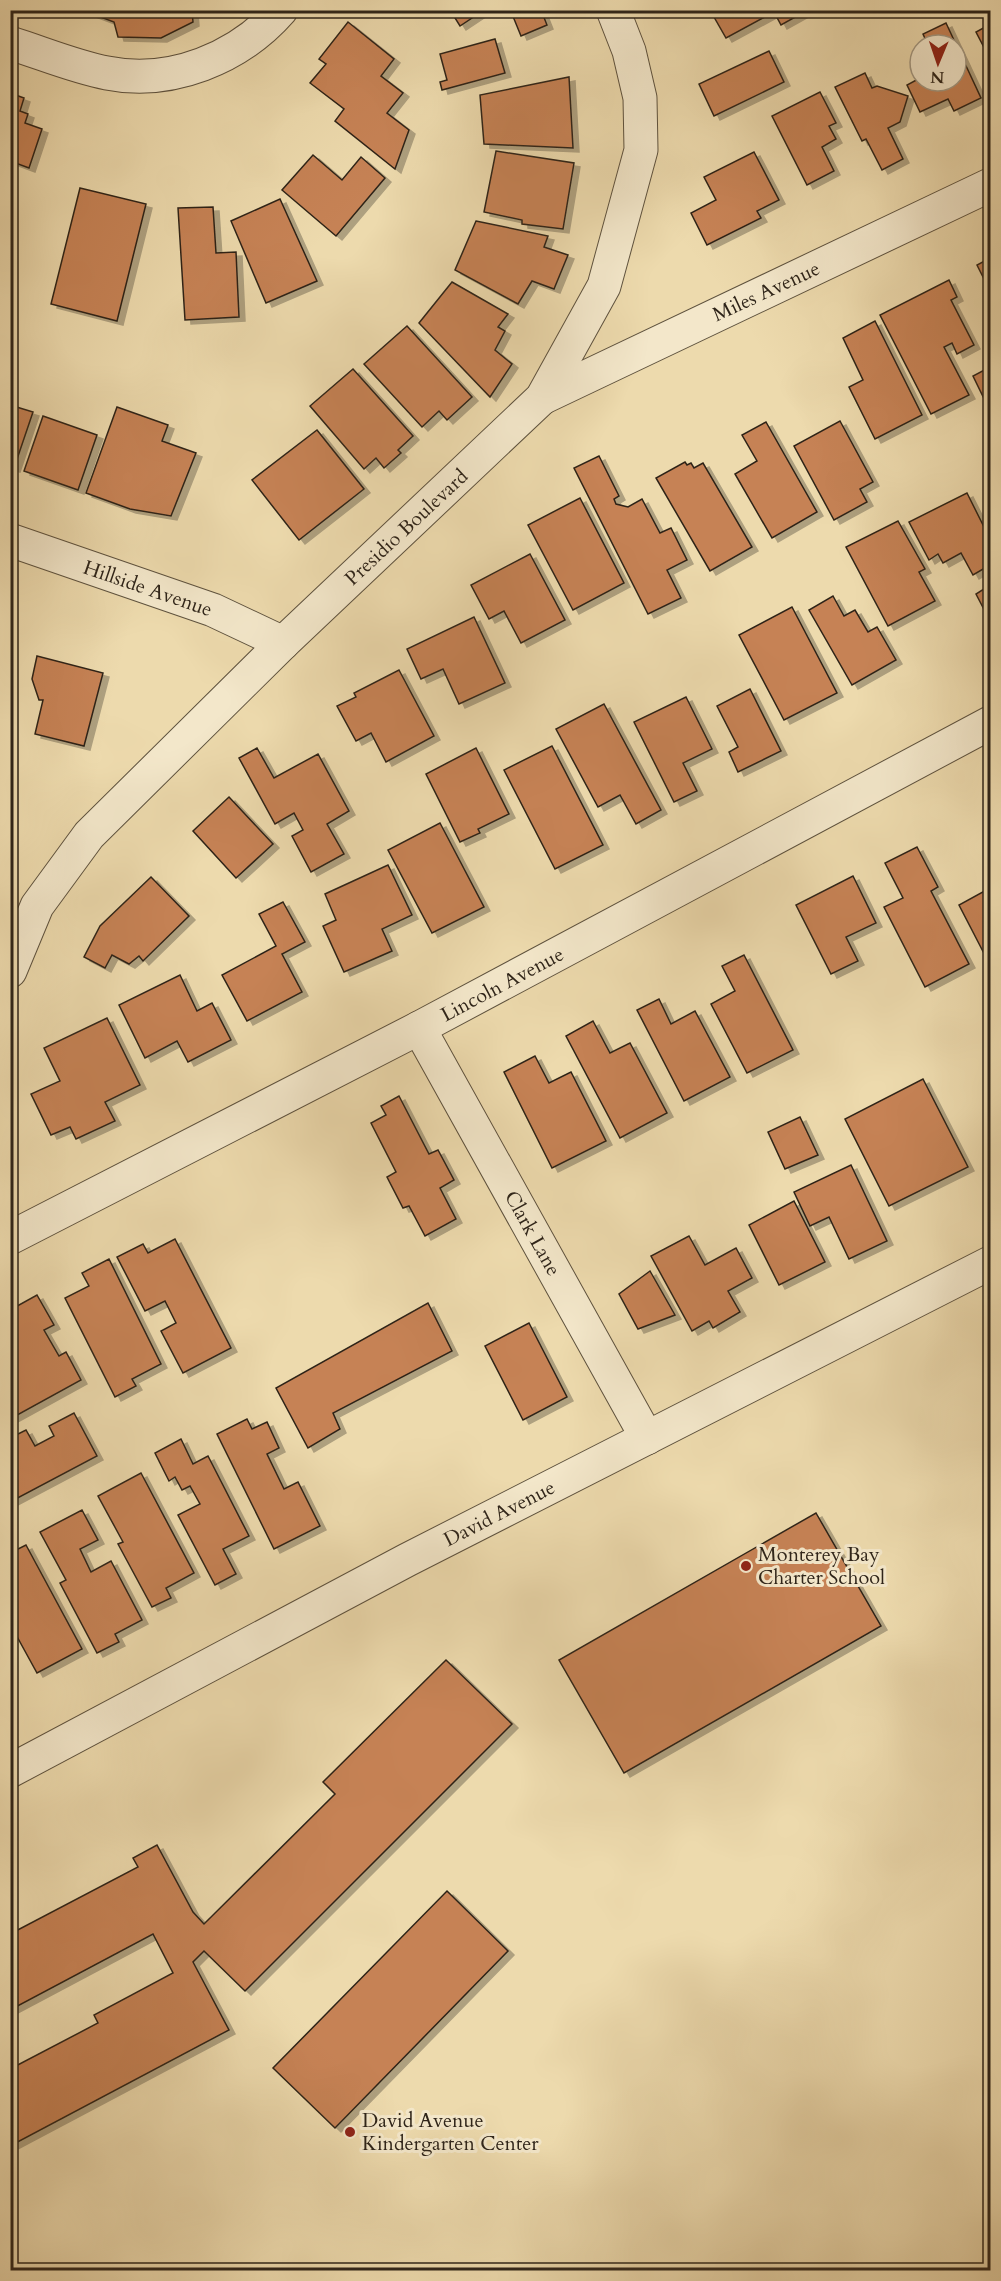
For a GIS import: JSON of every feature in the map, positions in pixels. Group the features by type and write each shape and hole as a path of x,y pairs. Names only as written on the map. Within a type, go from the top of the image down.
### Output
{"street":[{"path":"10,43 108,74 148,76 188,70 221,58 246,41 281,10"},
{"name":"Presidio Boulevard","path":"10,971 37,906 89,835 283,643 542,398 604,286 641,150 640,98 629,51 613,10"},
{"name":"Miles Avenue","path":"542,398 990,185"},
{"name":"Hillside Avenue","path":"10,540 213,610 283,643"},
{"name":"Lincoln Avenue","path":"10,1238 419,1028 990,723"},
{"name":"Clark Lane","path":"419,1028 647,1438"},
{"name":"David Avenue","path":"10,1772 407,1560 990,1263"}],"building":[{"path":"82,10 192,10 193,22 161,38 118,37 114,22"},
{"path":"450,10 484,10 460,26"},
{"path":"521,10 541,10 547,25 521,36 512,14"},
{"path":"710,10 808,10 781,25 774,12 726,38"},
{"path":"981,10 990,10 990,59 976,32 989,25"},
{"path":"348,22 394,59 381,76 403,93 387,113 409,130 395,169 335,121 344,109 310,83 326,64 319,59"},
{"path":"946,23 951,33 925,33"},
{"path":"495,39 505,73 442,90 440,82 447,80 440,54"},
{"path":"769,51 784,82 714,116 699,84"},
{"path":"968,70 981,98 954,111 948,99 920,112 911,93 968,93"},
{"path":"865,73 872,88 877,86 908,96 900,122 888,128 903,159 882,170 866,139 862,141 835,87"},
{"path":"569,77 573,148 484,144 480,95"},
{"path":"820,92 836,123 829,126 836,139 822,147 834,171 807,185 772,116"},
{"path":"10,93 24,98 20,111 28,114 25,123 42,129 29,168 10,161"},
{"path":"496,151 574,163 563,229 522,224 522,220 484,212"},
{"path":"754,152 779,200 757,211 761,218 707,245 691,213 716,200 704,177"},
{"path":"313,155 342,180 361,157 385,178 336,236 282,190"},
{"path":"80,188 146,204 117,321 51,304"},
{"path":"280,199 317,281 266,303 231,221"},
{"path":"213,207 216,253 236,252 239,317 185,320 178,208"},
{"path":"476,221 548,236 544,247 568,255 554,289 532,281 518,304 455,270"},
{"path":"990,258 990,291 977,265"},
{"path":"949,280 957,297 951,300 974,345 957,354 952,343 944,347 969,395 931,414 880,315"},
{"path":"452,282 508,314 498,327 505,331 495,350 512,364 490,397 419,323"},
{"path":"875,321 922,415 875,439 849,387 863,380 843,338"},
{"path":"407,326 472,397 447,420 439,411 422,427 364,364"},
{"path":"990,367 990,411 973,376"},
{"path":"353,369 413,436 398,450 401,453 384,468 376,458 364,469 310,406"},
{"path":"10,405 33,412 14,468 10,467"},
{"path":"117,407 168,425 162,441 196,453 171,516 130,509 86,493"},
{"path":"43,416 97,435 78,490 24,471"},
{"path":"840,421 873,482 860,489 867,502 834,520 794,446"},
{"path":"766,422 817,512 772,538 735,474 757,461 742,435"},
{"path":"317,430 364,489 299,540 252,480"},
{"path":"599,456 619,496 614,499 616,504 628,507 642,499 660,533 671,528 687,560 667,570 681,598 648,614 574,468"},
{"path":"685,462 687,465 691,463 694,468 703,463 752,547 710,571 656,478"},
{"path":"967,493 990,539 990,565 973,575 961,553 943,563 938,554 929,560 909,522"},
{"path":"580,498 624,583 573,610 528,525"},
{"path":"990,505 990,522 984,509"},
{"path":"898,521 925,569 919,572 935,601 888,626 846,547"},
{"path":"530,554 565,620 521,643 504,611 489,619 471,585"},
{"path":"990,585 990,621 976,594"},
{"path":"833,596 844,616 855,610 868,632 877,627 896,660 852,685 809,610"},
{"path":"792,607 837,693 784,720 739,635"},
{"path":"474,617 505,683 459,704 443,669 421,679 407,649"},
{"path":"37,656 103,673 84,746 35,734 43,700 39,700 32,679"},
{"path":"399,670 434,736 386,762 371,733 356,741 337,706 356,697 354,693"},
{"path":"750,689 781,751 738,772 729,752 738,747 717,706"},
{"path":"686,697 712,749 683,763 697,791 674,802 634,722"},
{"path":"604,704 661,810 636,824 620,795 598,807 556,729"},
{"path":"552,746 603,845 555,869 504,770"},
{"path":"257,748 274,778 318,754 349,811 327,824 344,854 311,872 292,836 303,830 294,813 275,824 239,758"},
{"path":"476,748 509,814 478,829 480,833 460,842 426,774"},
{"path":"229,797 273,844 236,878 193,831"},
{"path":"440,823 484,907 432,933 388,850"},
{"path":"917,847 938,887 931,891 969,964 925,987 884,907 903,898 885,863"},
{"path":"388,865 412,915 382,929 392,951 344,972 323,926 336,920 325,894"},
{"path":"853,876 876,923 846,937 858,961 831,974 796,905"},
{"path":"151,877 189,916 143,961 139,956 129,964 112,955 105,968 84,957 100,926"},
{"path":"990,888 990,965 959,905"},
{"path":"283,902 305,942 282,954 302,992 247,1021 222,975 276,946 259,914"},
{"path":"744,955 793,1050 747,1073 711,1004 735,991 722,966"},
{"path":"180,975 197,1011 212,1003 231,1040 188,1062 177,1041 145,1058 119,1005"},
{"path":"659,999 671,1024 695,1011 730,1077 684,1101 637,1010"},
{"path":"107,1018 140,1085 105,1102 115,1121 76,1139 70,1127 51,1135 31,1094 60,1081 44,1048"},
{"path":"593,1021 610,1053 630,1043 667,1113 620,1138 566,1036"},
{"path":"535,1056 549,1083 571,1072 606,1141 552,1168 504,1072"},
{"path":"923,1079 968,1167 889,1206 845,1119"},
{"path":"399,1096 429,1154 438,1150 454,1180 440,1188 456,1219 425,1236 409,1206 403,1208 387,1177 396,1172 371,1123 386,1115 381,1106"},
{"path":"800,1117 818,1155 785,1169 768,1132"},
{"path":"851,1165 887,1241 849,1259 829,1217 810,1226 794,1192"},
{"path":"794,1201 825,1262 779,1285 749,1225"},
{"path":"689,1236 705,1265 736,1248 752,1278 728,1291 740,1312 713,1328 709,1321 692,1331 651,1256"},
{"path":"175,1239 231,1348 183,1373 161,1331 176,1323 165,1301 145,1311 117,1257 143,1244 148,1253"},
{"path":"109,1259 161,1364 132,1379 136,1386 115,1397 65,1298 89,1286 82,1273"},
{"path":"650,1271 675,1315 638,1329 619,1294"},
{"path":"37,1295 54,1325 44,1330 59,1356 66,1352 81,1380 10,1419 10,1367 13,1366 10,1362 10,1310"},
{"path":"428,1303 452,1351 333,1413 340,1429 308,1448 276,1388"},
{"path":"529,1323 567,1397 523,1420 485,1346"},
{"path":"74,1413 97,1456 10,1502 10,1438 26,1430 35,1446 54,1436 49,1426"},
{"path":"247,1419 252,1429 267,1422 279,1448 267,1454 284,1489 298,1482 320,1526 274,1549 217,1434"},
{"path":"181,1439 193,1464 208,1456 249,1536 223,1549 236,1574 215,1585 178,1515 200,1504 190,1486 182,1490 175,1477 169,1481 155,1453"},
{"path":"141,1473 194,1573 166,1588 171,1598 152,1607 118,1544 123,1542 98,1496"},
{"path":"82,1510 98,1540 80,1549 91,1572 111,1561 142,1620 115,1634 119,1642 97,1653 60,1583 66,1580 40,1532"},
{"path":"816,1513 881,1626 624,1773 559,1660"},
{"path":"26,1545 82,1649 37,1673 15,1633 10,1636 10,1553"},
{"path":"446,1660 512,1724 245,1991 204,1951 193,1962 229,2030 10,2146 10,2069 98,2023 94,2015 173,1973 153,1934 10,2010 10,1934 138,1867 133,1858 157,1845 193,1912 204,1924 335,1794 323,1782"},
{"path":"447,1891 508,1951 335,2128 273,2068"}],"place":[{"name":"Monterey Bay Charter School","path":"746,1566"},
{"name":"David Avenue Kindergarten Center","path":"350,2132"}]}
